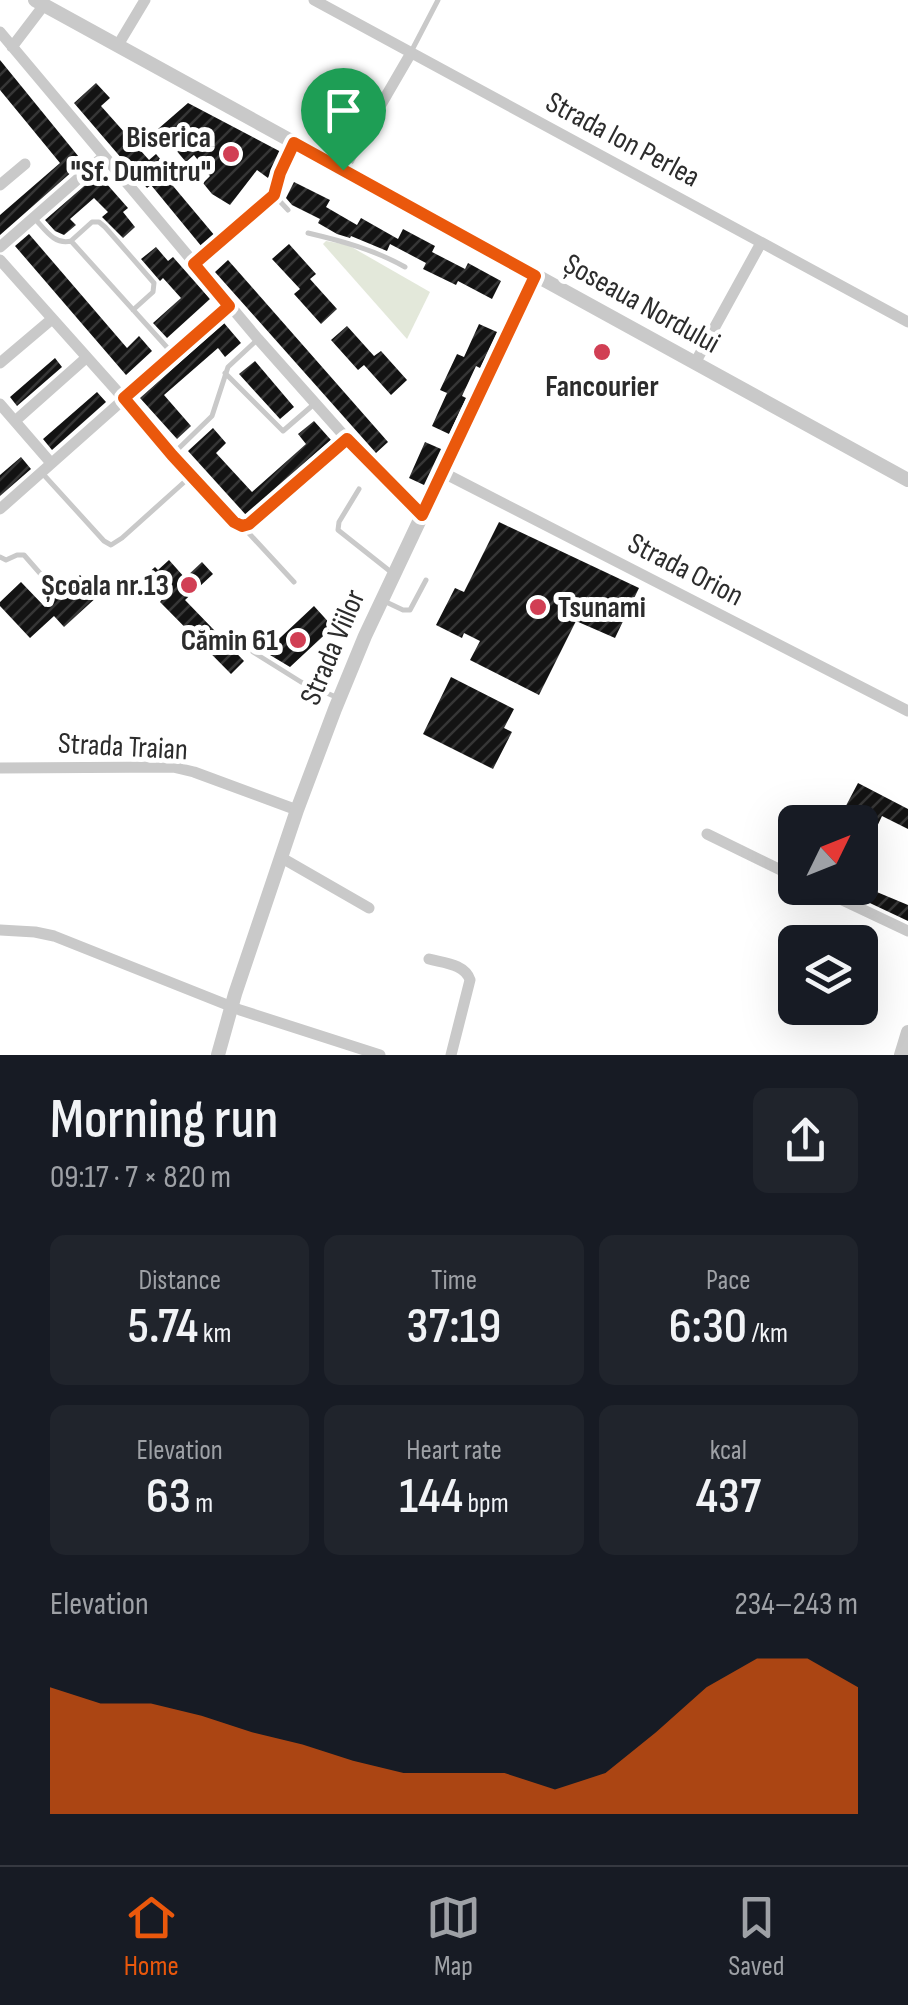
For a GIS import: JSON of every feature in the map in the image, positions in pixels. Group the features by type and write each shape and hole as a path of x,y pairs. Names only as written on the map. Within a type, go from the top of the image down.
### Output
{"street":[{"path":"118,45 145,0"},
{"name":"Strada Ion Perlea","path":"314,0 908,322"},
{"path":"12,47 40,2"},
{"name":"Șoseaua Nordului","path":"40,2 908,480"},
{"path":"0,32 229,306 347,439 422,515"},
{"path":"343,170 411,53"},
{"path":"0,247 103,157"},
{"path":"0,185 24,164"},
{"path":"695,362 760,243"},
{"path":"0,260 234,522 249,524 347,439"},
{"name":"Strada Viilor","path":"218,1055 297,810 339,698 535,276"},
{"path":"0,509 229,306"},
{"path":"0,363 52,319"},
{"path":"15,421 86,358"},
{"path":"0,404 46,468"},
{"name":"Strada Orion","path":"442,472 908,711"},
{"name":"Strada Traian","path":"0,768 173,767 297,810"},
{"path":"706,834 778,869"},
{"path":"282,858 369,908"},
{"path":"852,905 908,932"},
{"path":"0,930 36,932 73,942 232,1007 380,1055"},
{"path":"429,959 462,968 470,980 451,1055"},
{"path":"900,1055 908,1032"}],"lane":[{"path":"411,53 438,0"},
{"path":"194,264 274,195 294,143"},
{"path":"274,195 288,210"},
{"path":"34,218 63,243 92,222 105,227 154,284 152,292 133,310"},
{"path":"308,233 349,243 406,267"},
{"path":"71,240 173,354"},
{"path":"172,455 212,416 228,367 258,339"},
{"path":"225,373 283,431 315,403"},
{"path":"46,468 104,541 111,544 192,476"},
{"path":"359,488 338,522 338,530 394,574"},
{"path":"242,526 294,582"},
{"path":"0,557 6,560 24,555 45,579"},
{"path":"382,600 410,610 426,580"},
{"path":"254,652 301,682 339,698"}],"shaded area":[{"path":"326,241 348,245 430,292 407,339 323,244"}],"building":[{"path":"0,60 83,162 0,235 0,215 60,163 0,90"},
{"path":"96,83 110,98 101,106 149,160 156,154 169,169 163,174 215,236 202,247 151,185 147,188 74,103"},
{"name":"Biserica \"Sf. Dumitru\"","path":"188,103 283,153 268,178 257,170 230,205 203,183 210,176 194,155 186,162 158,129"},
{"path":"98,174 128,208 123,212 135,227 123,238 102,217 108,212 94,198 70,219 76,225 64,235 55,231 45,220"},
{"path":"294,182 330,200 326,207 357,225 361,218 398,239 403,229 435,246 432,252 465,269 468,263 501,281 492,299 423,269 426,263 390,244 387,251 337,234 318,223 320,219 286,198"},
{"path":"29,234 127,348 139,336 152,351 126,375 15,246"},
{"path":"289,244 316,274 310,279 337,309 321,324 294,294 300,289 272,259"},
{"path":"156,247 168,261 173,257 210,299 167,338 153,323 181,298 141,259"},
{"path":"228,260 388,442 376,453 215,272"},
{"path":"224,323 241,343 225,357 218,348 164,395 191,426 177,439 140,398"},
{"path":"479,324 497,332 480,368 476,366 449,434 432,426 447,393 440,390 457,354 464,357"},
{"path":"347,326 374,356 381,351 407,380 391,395 364,365 358,370 331,340"},
{"path":"55,358 62,367 17,406 10,397"},
{"path":"255,361 294,407 280,419 239,374"},
{"path":"97,392 106,402 52,450 43,439"},
{"path":"314,421 331,440 246,515 188,451 213,428 226,443 216,453 252,492 306,444 298,434"},
{"path":"425,442 441,449 424,485 409,478"},
{"path":"21,457 31,469 0,496 0,475"},
{"name":"Tsunami","path":"499,522 639,588 615,638 576,621 539,695 470,660 480,641 464,633 462,638 436,625 455,588 464,592"},
{"path":"169,560 185,578 202,562 213,574 185,600 244,661 231,674 160,602 163,598 144,577"},
{"path":"80,575 99,595 64,627 54,616 30,638 0,606 21,582 45,607"},
{"name":"Cămin 61","path":"314,606 333,627 290,667 265,652"},
{"path":"451,677 514,709 504,728 512,732 493,769 423,734"},
{"path":"858,783 908,809 908,829 882,816 878,824 878,805 846,805"},
{"path":"878,892 908,905 908,921 874,905 878,905"}],"place":[{"name":"Biserica \"Sf. Dumitru\"","path":"231,154"},
{"name":"Fancourier","path":"602,352"},
{"name":"Școala nr.13","path":"189,585"},
{"name":"Tsunami","path":"538,607"},
{"name":"Cămin 61","path":"298,640"}],"route":[{"path":"294,143 343,170 535,276 422,515 347,439 242,526 172,455 124,398 229,306 194,264 274,195 274,186 294,143"}]}
